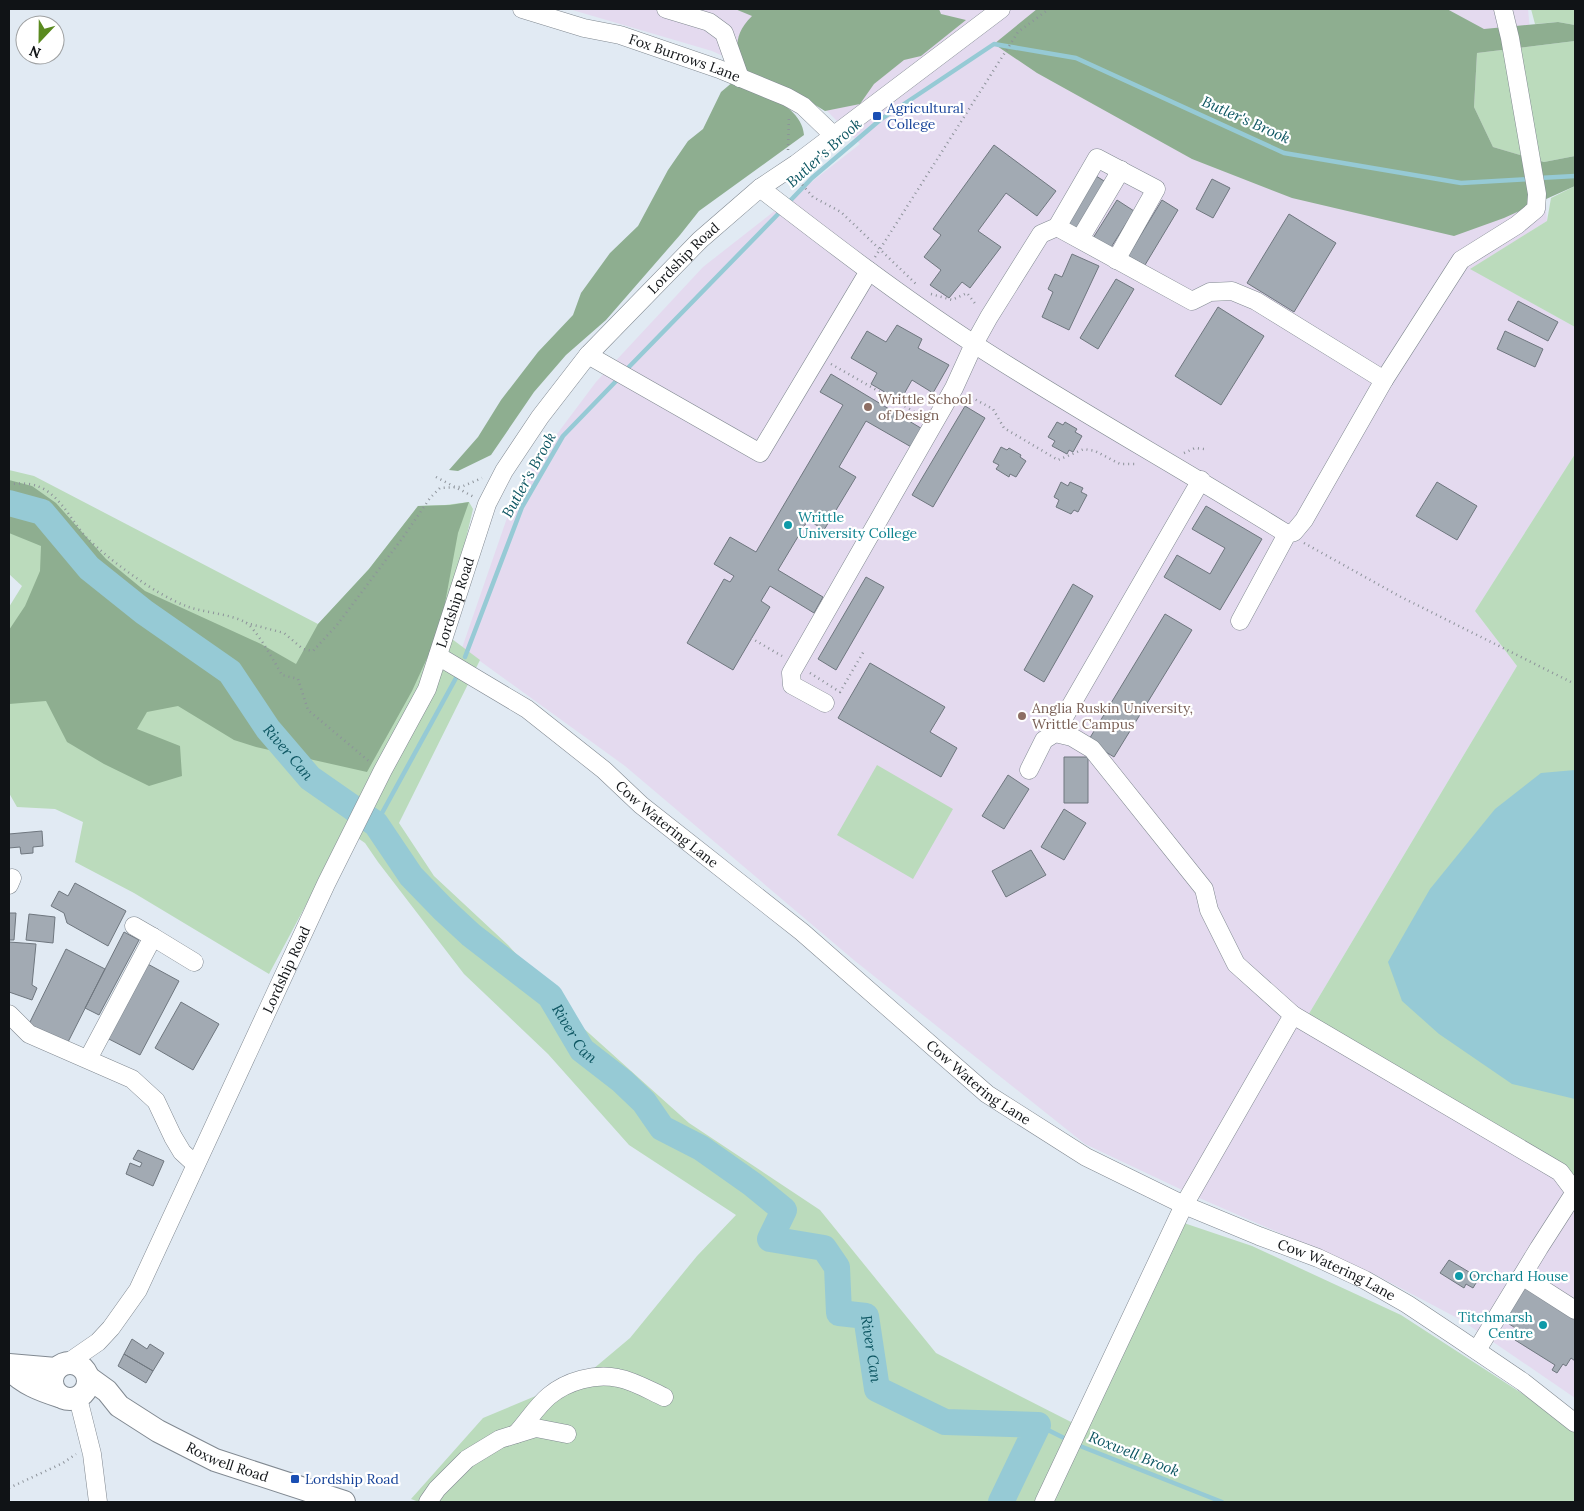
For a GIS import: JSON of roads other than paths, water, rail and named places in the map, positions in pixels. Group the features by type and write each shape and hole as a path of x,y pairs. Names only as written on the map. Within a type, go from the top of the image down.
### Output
{"main road":[{"name":"Roxwell Road","path":"9,1367 20,1380 40,1390 74,1381 119,1406 158,1431 215,1460 344,1502"}],"street":[{"name":"Fox Burrows Lane","path":"522,9 545,12 584,28 620,35 787,97 803,106 832,136"},
{"path":"666,9 709,22 724,33 740,78"},
{"name":"Lordship Road","path":"74,1381 98,1342 111,1328 138,1290 353,828 427,689 466,563 487,504 504,471 540,417 588,355 700,240 760,188 796,164 1001,9"},
{"path":"1240,621 1287,534 1294,532 1304,520 1384,380 1460,260 1517,225 1536,209 1536,188 1533,168 1510,38 1502,9"},
{"path":"825,704 792,685 791,673 934,424 989,317 1041,234 1057,228 1097,158 1156,189 1116,260"},
{"path":"1080,239 1122,170"},
{"path":"760,188 868,271 974,344 1201,480 1287,534"},
{"path":"1057,228 1192,301 1210,292 1232,291 1256,301 1384,380"},
{"path":"588,355 760,453 868,271"},
{"path":"1029,770 1044,740 1054,733 1201,480"},
{"name":"Cow Watering Lane","path":"438,656 527,709 558,733 604,770 641,805 802,932 987,1094 1086,1157 1184,1205 1318,1258 1364,1280 1407,1304 1524,1382 1575,1423"},
{"path":"1054,733 1072,737 1092,749 1204,889 1209,910 1236,964 1293,1015 1560,1172 1575,1192 1477,1350"},
{"path":"134,926 194,962"},
{"path":"88,1059 153,937"},
{"path":"9,1014 29,1034 132,1079 142,1087 156,1101 182,1152 195,1164"},
{"path":"1044,1502 1184,1205 1293,1015"},
{"path":"1522,1276 1575,1310"},
{"path":"516,1434 548,1396 573,1382 598,1377 617,1378 636,1384 664,1397"},
{"path":"74,1381 89,1444 98,1502"},
{"path":"428,1502 467,1459 500,1439 536,1428 567,1434"}],"water":[{"path":"1575,770 1575,1099 1512,1084 1439,1034 1402,1001 1388,962 1430,889 1495,809 1541,773"}],"waterway":[{"name":"Butler's Brook","path":"787,204 812,178 880,120 994,44 1076,58 1284,153 1461,183 1531,179"},
{"name":"Butler's Brook","path":"1539,178 1575,176"},
{"name":"Butler's Brook","path":"625,371 782,210"},
{"name":"Butler's Brook","path":"465,657 522,507 563,436 620,377"},
{"name":"River Can","path":"9,503 42,512 89,568 144,612 230,672 268,729 310,778 376,824 411,876 443,909 471,935 550,996 582,1050 622,1081 644,1102 662,1128 701,1148 752,1184 784,1210 770,1239 824,1248 837,1267 839,1313 866,1316 877,1389 945,1422 1038,1425 1001,1502"},
{"name":"Butler's Brook","path":"376,824 456,678"},
{"name":"Roxwell Brook","path":"1038,1425 1068,1440"},
{"name":"Roxwell Brook","path":"1075,1444 1222,1502"}],"place":[{"name":"Agricultural College","path":"877,116"},
{"name":"Writtle School of Design","path":"868,407"},
{"name":"Writtle University College","path":"788,525"},
{"name":"Anglia Ruskin University, Writtle Campus","path":"1022,716"},
{"name":"Orchard House","path":"1459,1276"},
{"name":"Titchmarsh Centre","path":"1543,1325"},
{"name":"Lordship Road","path":"295,1479"}]}
